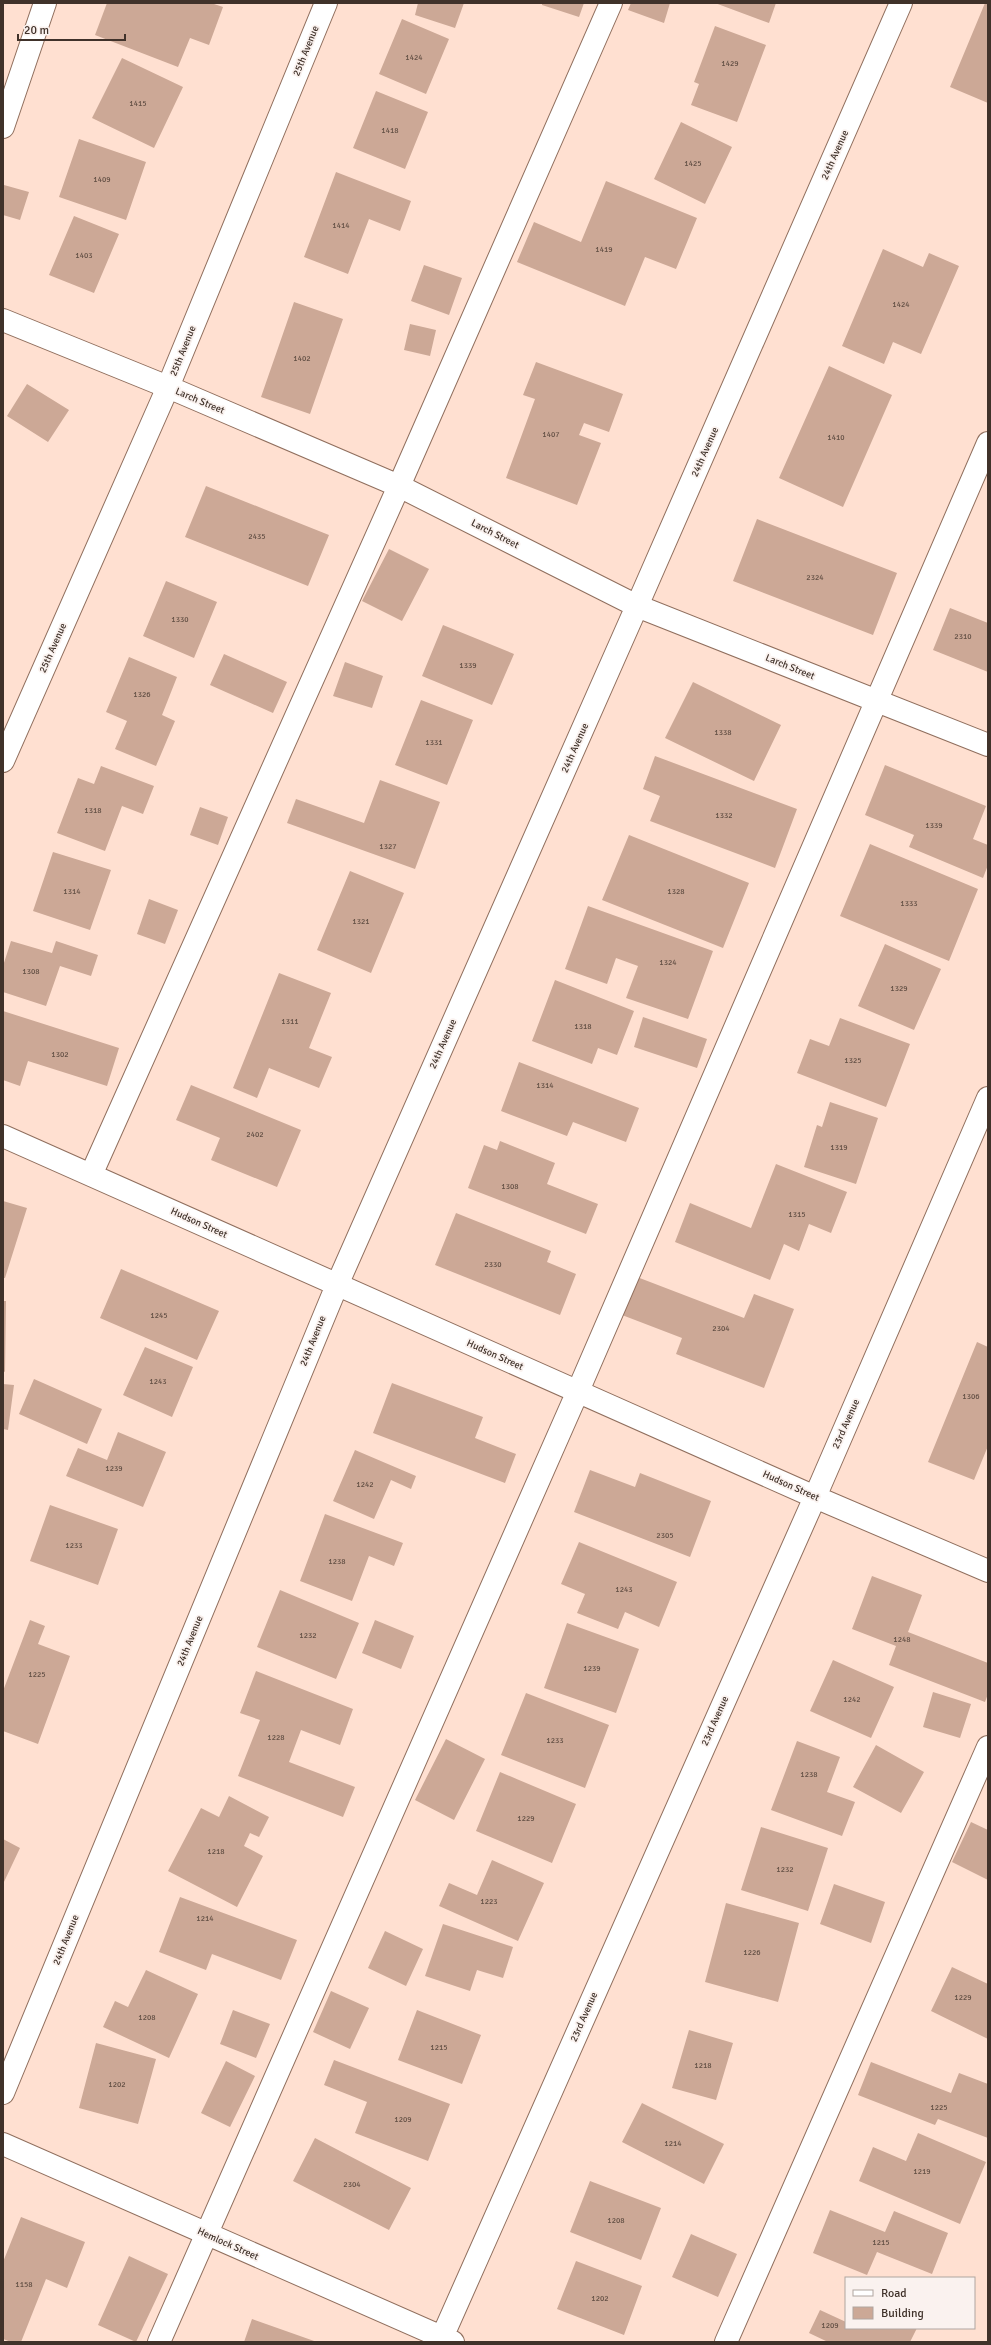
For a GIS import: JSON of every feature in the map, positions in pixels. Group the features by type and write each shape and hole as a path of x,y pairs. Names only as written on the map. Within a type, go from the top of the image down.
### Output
{"street":[{"path":"3,127 45,3"},
{"name":"25th Avenue","path":"3,761 168,387 326,3"},
{"path":"91,1175 399,486 611,3"},
{"name":"24th Avenue","path":"3,2093 337,1285 901,3"},
{"name":"Larch Street","path":"3,320 168,387 399,486 637,606 988,745"},
{"path":"159,2342 578,1391 988,443"},
{"name":"23rd Avenue","path":"445,2340 815,1497 988,1098"},
{"name":"Hudson Street","path":"3,1136 815,1497 988,1571"},
{"path":"726,2342 988,1747"},
{"name":"Hemlock Street","path":"3,2144 445,2340"}],"building":[{"path":"107,3 211,3 223,7 209,45 190,38 178,67 95,35"},
{"path":"418,3 464,3 455,28 415,15"},
{"path":"542,3 584,3 579,17 542,5"},
{"path":"631,3 670,3 664,23 628,10"},
{"path":"715,3 776,3 769,23"},
{"path":"985,3 988,3 988,103 950,87"},
{"path":"402,19 449,39 426,94 379,74"},
{"path":"715,26 766,45 737,122 691,105 699,84 694,82"},
{"path":"122,58 183,87 154,148 92,118"},
{"path":"376,91 428,112 405,169 353,148"},
{"path":"681,122 732,147 705,204 654,179"},
{"path":"79,139 146,162 126,220 59,197"},
{"path":"336,172 411,201 400,231 369,219 348,274 304,257"},
{"path":"606,181 697,218 676,269 645,257 625,306 517,262 534,222 581,242"},
{"path":"4,185 29,192 20,220 3,215"},
{"path":"74,216 119,234 94,293 49,275"},
{"path":"883,249 923,267 929,253 959,266 921,354 893,342 884,364 842,346"},
{"path":"424,265 462,278 449,315 411,301"},
{"path":"294,302 343,319 310,414 261,397"},
{"path":"410,324 436,330 430,356 404,350"},
{"path":"536,362 623,394 609,432 584,423 579,435 601,443 577,505 506,478 535,399 523,395"},
{"path":"829,366 892,395 843,507 779,478"},
{"path":"27,384 69,410 48,442 7,416"},
{"path":"206,486 329,535 308,586 185,537"},
{"path":"757,519 897,573 873,635 733,581"},
{"path":"389,549 429,569 402,621 362,601"},
{"path":"166,581 217,602 194,658 143,636"},
{"path":"950,608 988,623 988,672 933,650"},
{"path":"443,625 514,654 492,705 422,676"},
{"path":"224,654 287,682 273,713 210,685"},
{"path":"129,657 177,677 162,715 175,721 156,766 115,749 127,721 106,712"},
{"path":"345,662 383,676 372,708 333,696"},
{"path":"693,682 781,725 754,781 665,738"},
{"path":"421,700 473,720 447,785 395,765"},
{"path":"655,756 797,809 775,868 650,821 660,796 643,789"},
{"path":"885,765 986,806 973,839 988,845 988,865 983,878 909,847 914,835 865,815"},
{"path":"101,766 154,786 143,814 122,806 105,851 57,833 78,778 94,784"},
{"path":"380,780 440,802 415,869 287,823 296,799 364,823"},
{"path":"200,807 228,817 218,845 190,835"},
{"path":"629,835 749,883 723,948 602,900"},
{"path":"870,844 978,889 949,961 840,916"},
{"path":"53,852 111,870 90,930 33,911"},
{"path":"350,871 404,893 371,973 317,950"},
{"path":"149,899 178,910 165,944 137,934"},
{"path":"588,906 713,951 688,1019 626,998 638,966 616,958 607,984 565,969"},
{"path":"11,941 52,953 56,941 98,955 91,976 60,966 46,1006 3,992 3,966"},
{"path":"885,944 941,969 914,1030 858,1006"},
{"path":"279,973 331,993 309,1048 332,1057 319,1088 269,1068 257,1098 233,1088"},
{"path":"555,980 634,1011 617,1055 598,1048 592,1064 532,1041"},
{"path":"3,1011 119,1048 107,1086 28,1061 20,1086 3,1080"},
{"path":"643,1017 707,1039 697,1068 634,1047"},
{"path":"840,1018 910,1044 886,1107 797,1073 810,1039 829,1046"},
{"path":"519,1062 639,1108 626,1142 573,1122 567,1136 501,1111"},
{"path":"191,1085 301,1130 277,1187 211,1160 220,1138 176,1120"},
{"path":"830,1102 878,1118 856,1184 804,1167 817,1125 822,1127"},
{"path":"500,1141 555,1163 547,1184 598,1204 586,1234 468,1188 484,1145 497,1150"},
{"path":"776,1164 847,1192 831,1233 809,1224 799,1251 784,1244 770,1280 675,1242 690,1203 751,1228"},
{"path":"3,1201 27,1208 5,1278 3,1278"},
{"path":"456,1213 551,1251 547,1262 576,1274 560,1315 435,1265"},
{"path":"121,1269 219,1311 197,1360 100,1318"},
{"path":"637,1277 744,1318 754,1294 794,1309 764,1388 676,1354 682,1338 622,1315"},
{"path":"3,1301 6,1301 5,1372 3,1371"},
{"path":"977,1342 988,1347 988,1446 974,1480 928,1462"},
{"path":"145,1347 193,1367 172,1417 123,1395"},
{"path":"34,1379 102,1409 87,1444 19,1414"},
{"path":"392,1383 483,1417 475,1438 516,1454 505,1483 373,1433"},
{"path":"3,1384 14,1385 8,1430 3,1429"},
{"path":"118,1432 166,1452 143,1507 66,1476 78,1448 107,1460"},
{"path":"355,1450 416,1476 411,1489 391,1480 374,1519 333,1501"},
{"path":"590,1470 635,1487 640,1473 711,1501 690,1557 574,1512"},
{"path":"50,1505 118,1529 98,1585 30,1561"},
{"path":"325,1514 403,1543 394,1566 369,1556 352,1601 300,1581"},
{"path":"579,1542 677,1582 659,1627 625,1612 618,1629 577,1613 585,1594 561,1584"},
{"path":"872,1576 922,1595 908,1632 988,1663 988,1694 985,1702 889,1665 896,1646 852,1629"},
{"path":"280,1590 359,1623 336,1679 257,1647"},
{"path":"30,1620 45,1626 38,1644 70,1656 38,1744 3,1731 3,1691"},
{"path":"375,1620 414,1636 401,1669 362,1653"},
{"path":"567,1623 639,1649 616,1713 544,1688"},
{"path":"833,1660 894,1687 871,1738 810,1711"},
{"path":"256,1671 353,1709 340,1745 301,1730 289,1762 355,1787 343,1817 238,1776 260,1720 240,1713"},
{"path":"933,1692 971,1704 960,1738 923,1727"},
{"path":"526,1693 609,1725 585,1788 501,1755"},
{"path":"446,1739 485,1759 454,1820 415,1800"},
{"path":"797,1741 840,1757 827,1792 855,1802 842,1836 771,1810"},
{"path":"876,1745 924,1772 901,1813 853,1787"},
{"path":"500,1772 576,1804 552,1863 476,1831"},
{"path":"229,1796 269,1817 259,1837 250,1833 244,1846 263,1856 237,1907 168,1871 201,1808 219,1817"},
{"path":"971,1822 988,1830 988,1880 952,1862"},
{"path":"761,1827 828,1848 808,1911 741,1890"},
{"path":"3,1839 20,1848 3,1884"},
{"path":"492,1860 544,1883 518,1941 439,1906 449,1883 477,1895"},
{"path":"834,1884 885,1902 871,1943 820,1924"},
{"path":"180,1897 297,1940 281,1980 212,1954 206,1970 159,1952"},
{"path":"726,1903 799,1923 778,2002 705,1982"},
{"path":"443,1924 513,1947 503,1978 477,1970 470,1991 425,1976"},
{"path":"385,1931 423,1949 406,1986 368,1968"},
{"path":"952,1967 988,1984 988,2039 931,2011"},
{"path":"146,1970 198,1994 169,2058 103,2027 115,2001 128,2007"},
{"path":"331,1991 369,2008 350,2049 313,2032"},
{"path":"233,2010 270,2024 256,2058 220,2044"},
{"path":"417,2010 481,2035 462,2084 398,2060"},
{"path":"689,2030 733,2043 716,2100 672,2088"},
{"path":"96,2043 156,2059 138,2124 79,2108"},
{"path":"334,2060 450,2104 428,2161 355,2133 367,2102 324,2085"},
{"path":"226,2061 255,2076 230,2127 201,2113"},
{"path":"871,2062 951,2093 959,2073 988,2084 988,2138 938,2119 935,2125 858,2095"},
{"path":"642,2103 724,2144 704,2184 622,2142"},
{"path":"918,2133 986,2162 960,2224 859,2181 873,2147 906,2161"},
{"path":"315,2138 411,2188 389,2230 293,2181"},
{"path":"590,2181 661,2208 641,2260 570,2232"},
{"path":"830,2210 885,2232 894,2211 948,2233 932,2274 877,2252 867,2275 813,2253"},
{"path":"21,2217 85,2242 67,2288 46,2279 21,2342 11,2342 3,2339 3,2262"},
{"path":"691,2234 737,2254 718,2297 672,2277"},
{"path":"129,2256 168,2274 136,2342 98,2325"},
{"path":"576,2261 642,2286 624,2335 557,2309"},
{"path":"820,2310 845,2322 845,2329 916,2329 910,2342 828,2342 809,2333"},
{"path":"252,2319 317,2342 244,2342"}]}
